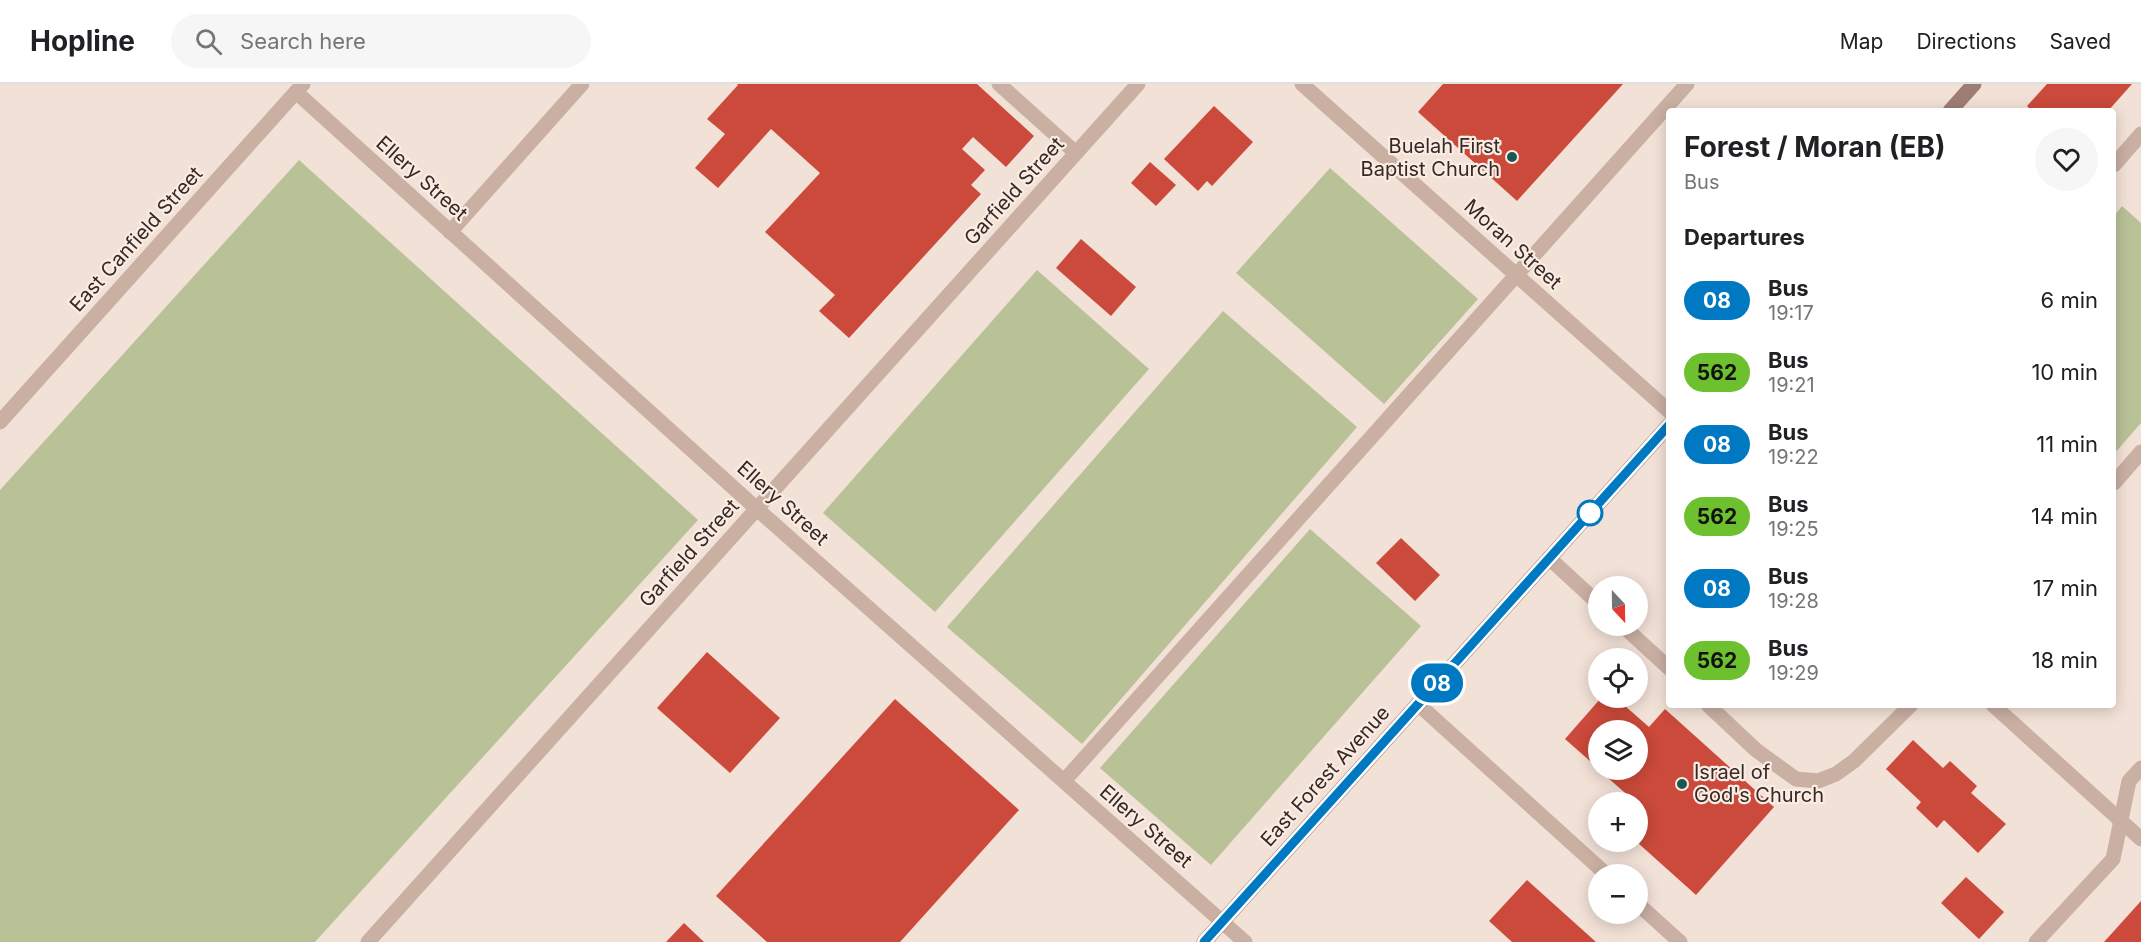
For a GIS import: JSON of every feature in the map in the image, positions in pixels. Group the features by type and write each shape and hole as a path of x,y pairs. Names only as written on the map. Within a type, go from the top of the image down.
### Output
{"main road":[{"path":"1953,108 1974,84"},
{"name":"East Forest Avenue","path":"1204,942 1666,428"}],"street":[{"path":"450,232 582,84"},
{"path":"999,84 1076,153"},
{"name":"Garfield Street","path":"368,942 1138,84"},
{"name":"Moran Street","path":"1302,84 1666,408"},
{"path":"1064,781 1687,84"},
{"name":"Ellery Street","path":"299,88 450,232 757,509 1245,942"},
{"name":"East Canfield Street","path":"0,422 299,88"},
{"path":"2116,163 2141,134"},
{"path":"2116,481 2141,452"},
{"path":"1549,558 1588,593"},
{"path":"1634,636 1666,665"},
{"path":"1418,704 1595,864"},
{"path":"1711,708 1756,750 1796,779 1818,781 1836,774 1854,761 1908,708"},
{"path":"1996,708 2141,839"},
{"path":"2036,942 2113,859 2130,781 2141,768"},
{"path":"1648,913 1680,942"}],"green space":[{"path":"299,160 698,520 315,942 0,942 0,490"},
{"path":"1330,168 1478,299 1384,404 1236,273"},
{"path":"2122,206 2141,223 2141,423 2116,452 2116,214"},
{"path":"1037,270 1149,369 935,612 823,513"},
{"path":"1223,311 1357,427 1082,744 947,627"},
{"path":"1310,529 1421,626 1211,865 1100,768"}],"building":[{"path":"737,84 977,84 1034,136 1006,167 973,137 962,149 985,170 971,185 981,194 849,338 819,311 835,295 765,232 820,173 771,129 718,188 695,168 725,134 707,119"},
{"name":"Buelah First Baptist Church","path":"1443,84 1623,84 1517,201 1418,112"},
{"path":"2047,84 2132,84 2111,108 2029,108 2027,106"},
{"path":"1214,106 1253,142 1212,186 1207,181 1198,191 1164,159"},
{"path":"1150,162 1176,185 1156,206 1131,183"},
{"path":"1081,239 1136,287 1111,316 1056,268"},
{"path":"1401,538 1440,575 1415,601 1376,563"},
{"path":"707,652 780,718 730,773 657,708"},
{"path":"895,699 1019,810 900,942 767,942 716,896"},
{"name":"Israel of God's Church","path":"1592,708 1627,708 1641,720 1588,720 1588,759 1565,739"},
{"name":"Israel of God's Church","path":"1665,709 1774,807 1696,895 1648,852 1648,792 1624,792 1610,780 1648,780 1648,726"},
{"path":"1913,740 1943,768 1950,761 1977,786 1971,793 2006,824 1978,853 1944,820 1937,828 1916,808 1921,802 1886,769"},
{"path":"1966,877 2004,912 1979,939 1941,903"},
{"path":"1527,880 1596,942 1512,942 1489,921"},
{"path":"2141,901 2141,942 2104,942"},
{"path":"684,923 704,942 666,942"}],"bus line":[{"name":"08","path":"1204,942 1666,428"}],"place":[{"name":"Buelah First Baptist Church","path":"1512,157"},
{"name":"Israel of God's Church","path":"1682,784"}]}
